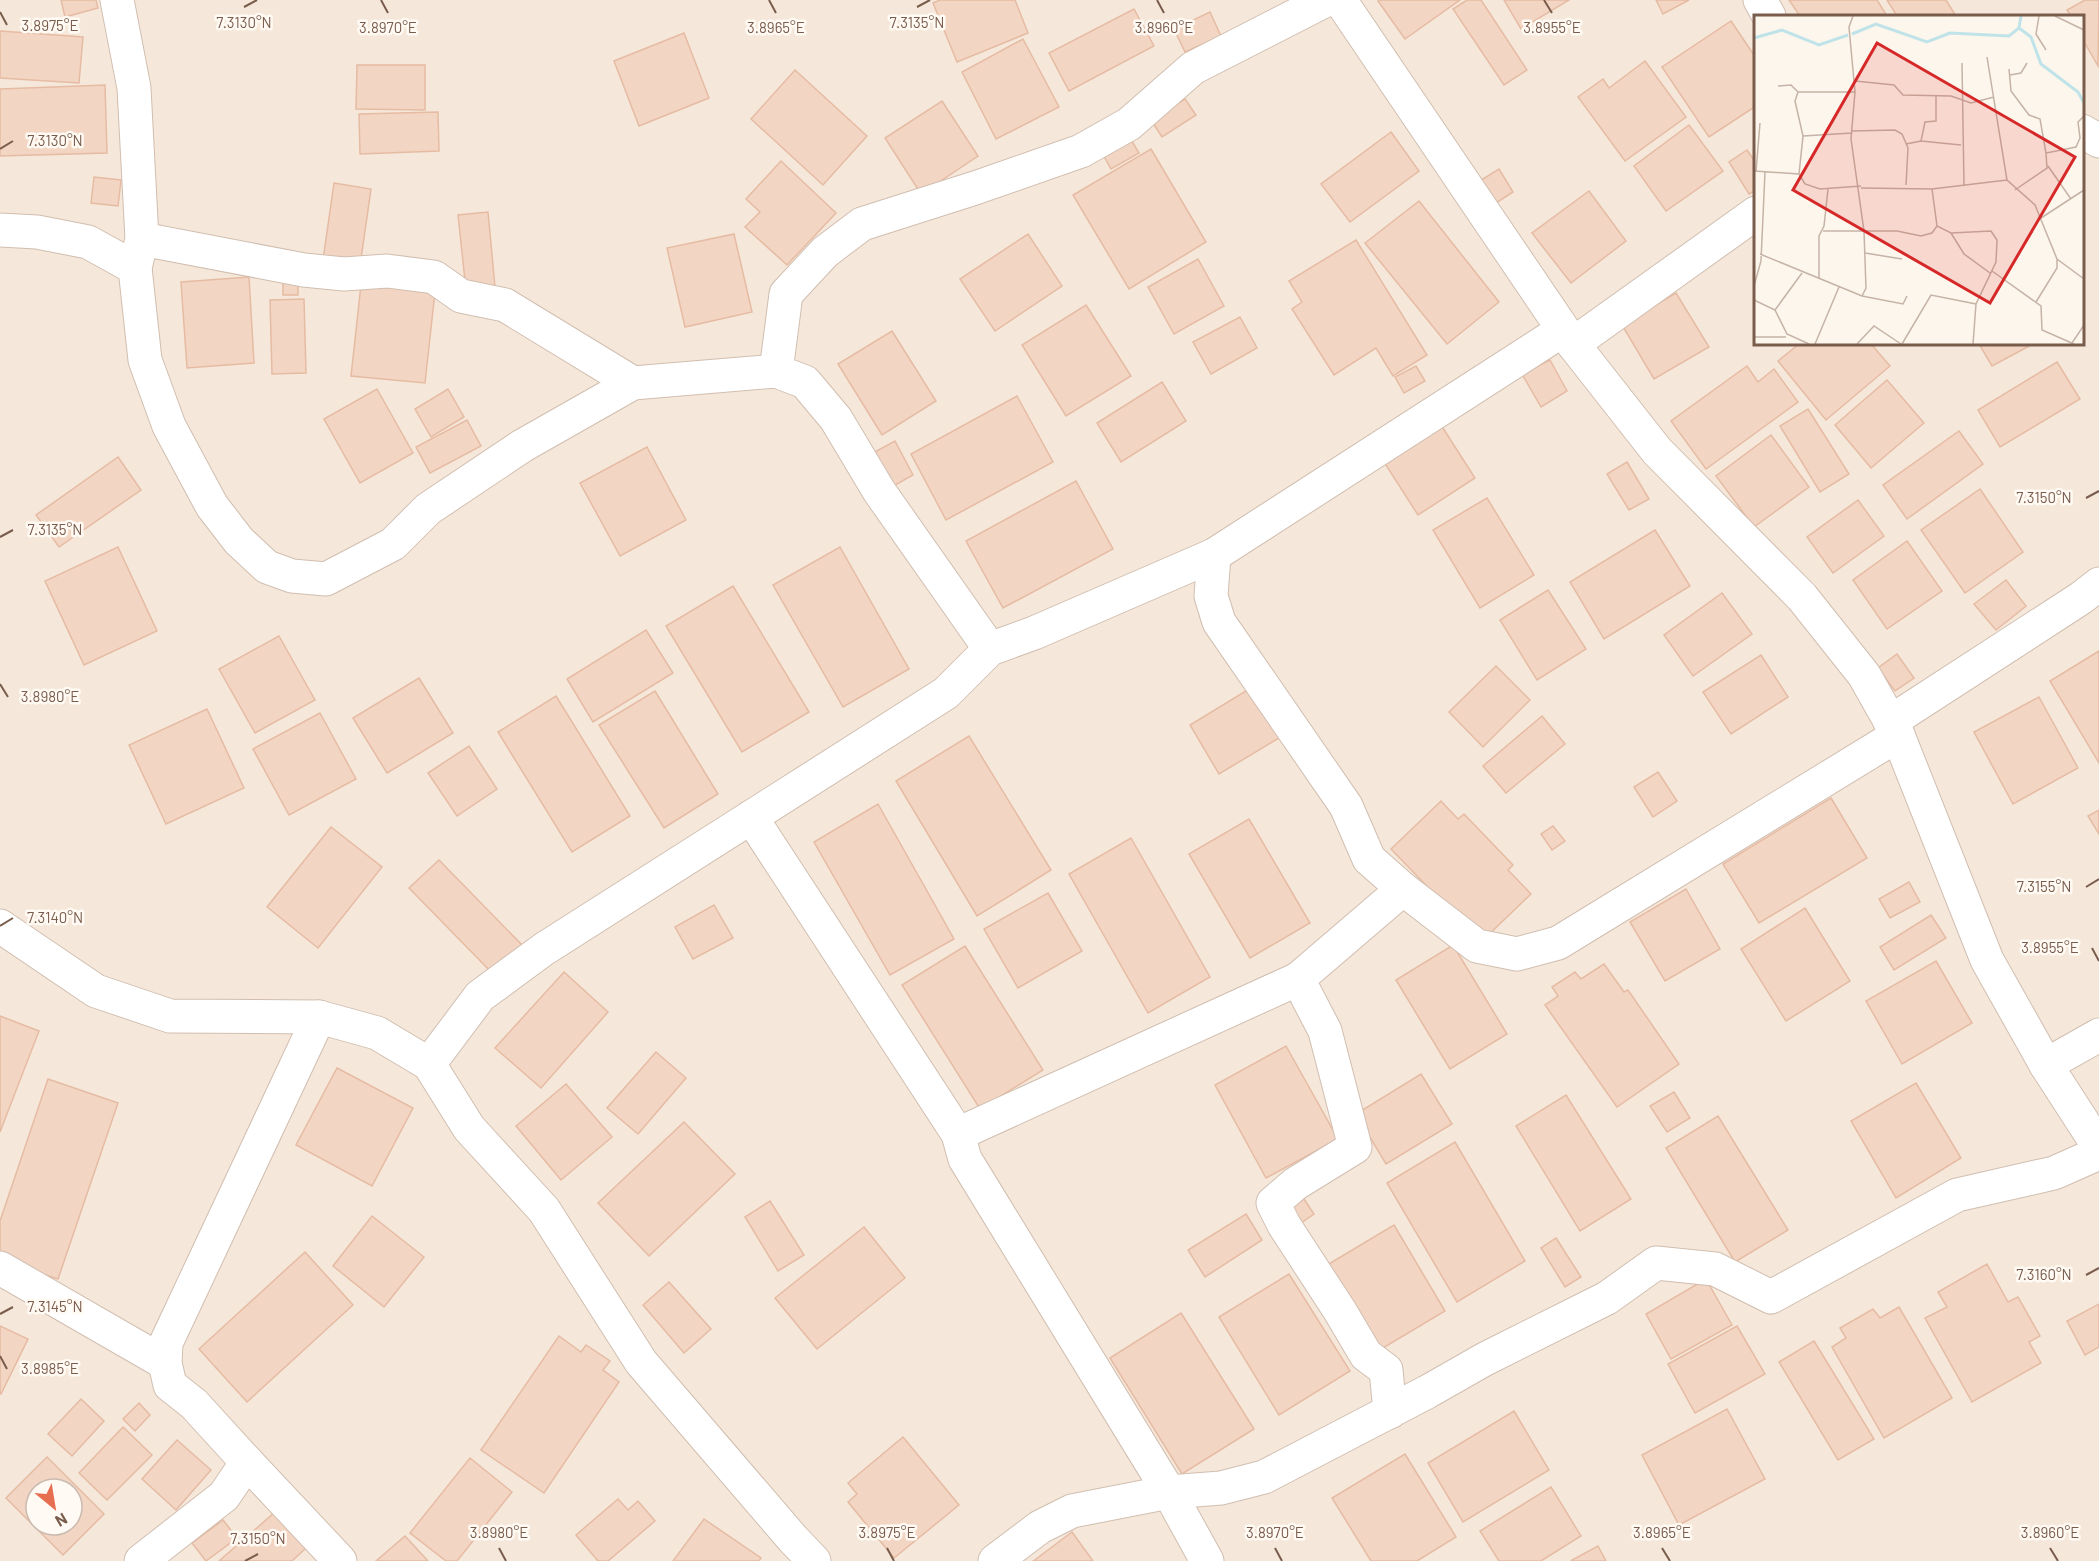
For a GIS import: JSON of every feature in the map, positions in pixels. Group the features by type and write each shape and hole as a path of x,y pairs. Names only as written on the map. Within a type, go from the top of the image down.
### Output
{"street":[{"path":"117,0 134,88 138,254 145,360 169,426 212,506 239,541 267,567 292,576 326,579 393,544 428,509 522,446 633,383 776,371 805,381 836,419 879,491 990,649"},
{"path":"776,371 786,294 825,252 862,224 1081,151 1129,124 1192,68 1326,0"},
{"path":"1340,0 1568,337 1657,451 1802,597 1864,675 1894,729 1987,960 2046,1065 2099,1147"},
{"path":"1760,0 1768,15"},
{"path":"2084,132 2099,141"},
{"path":"429,1064 480,996 544,949 946,693 990,649 1034,633 1214,555 1568,337 1754,214"},
{"path":"0,231 37,232 138,254 266,261 304,270 344,274 387,271 434,277 461,296 505,305 633,383"},
{"path":"1214,555 1211,596 1219,622 1346,806 1369,859 1403,889 1477,945 1517,954 1558,943 1894,729 2099,584"},
{"path":"751,817 958,1134 965,1160 1169,1492 1207,1561"},
{"path":"958,1134 1298,979 1403,889"},
{"path":"0,926 96,991 170,1016 319,1017 377,1032 429,1064 469,1128 544,1210 641,1362 814,1561"},
{"path":"1298,979 1325,1031 1355,1147 1294,1184 1274,1203 1284,1225 1366,1355 1386,1370 1390,1412"},
{"path":"319,1017 166,1343 165,1363 170,1385 194,1404 340,1561"},
{"path":"2046,1065 2099,1035"},
{"path":"995,1561 1040,1527 1072,1511 1169,1492 1221,1488 1264,1477 1390,1412 1485,1359 1607,1298 1656,1263 1715,1269 1770,1297 1957,1195 2054,1173 2099,1153"},
{"path":"0,1268 165,1363"},
{"path":"141,1561 224,1496 247,1462"}],"shaded area":[{"path":"0,0 2099,0 2099,1561 0,1561"}],"building":[{"path":"61,0 96,0 98,8 65,17"},
{"path":"940,0 1015,0 1028,33 957,62 933,3"},
{"path":"1379,0 1460,0 1405,39"},
{"path":"1467,0 1481,0 1527,70 1504,85 1453,9"},
{"path":"1504,0 1569,0 1521,29"},
{"path":"1656,0 1689,0 1663,14"},
{"path":"1789,0 1877,0 1886,15 1799,15"},
{"path":"1887,0 1946,0 1955,15 1896,15"},
{"path":"2085,0 2099,0 2098,66 2084,42 2084,15 2070,15 2067,10"},
{"path":"1134,9 1154,46 1069,91 1049,53"},
{"path":"1210,12 1221,36 1185,52 1174,29"},
{"path":"1731,21 1754,55 1754,107 1709,137 1662,67"},
{"path":"0,31 83,37 79,83 0,78"},
{"path":"684,33 709,98 639,126 614,61"},
{"path":"1023,39 1059,107 996,139 962,72"},
{"path":"1645,61 1686,117 1625,161 1578,97 1603,79 1609,88"},
{"path":"357,65 425,65 425,110 356,109"},
{"path":"795,70 867,136 823,185 751,119"},
{"path":"105,85 107,153 0,156 0,89"},
{"path":"1185,99 1196,115 1162,137 1151,120"},
{"path":"942,101 978,156 921,194 885,138"},
{"path":"438,112 439,151 360,154 359,114"},
{"path":"1689,125 1723,171 1666,211 1634,166"},
{"path":"1391,132 1419,171 1350,222 1321,184"},
{"path":"1127,133 1139,153 1111,169 1100,149"},
{"path":"1151,149 1206,242 1129,289 1073,195"},
{"path":"1747,150 1754,160 1754,191 1749,194 1729,162"},
{"path":"781,161 836,213 787,265 745,227 760,212 746,199"},
{"path":"1499,169 1513,192 1493,205 1478,182"},
{"path":"94,177 121,180 118,206 91,203"},
{"path":"334,183 371,189 360,266 323,260"},
{"path":"1589,191 1626,241 1571,283 1532,233"},
{"path":"1419,201 1499,302 1447,344 1365,243"},
{"path":"488,212 495,287 466,290 458,215"},
{"path":"734,234 752,312 685,327 667,248"},
{"path":"1028,234 1062,286 995,331 960,279"},
{"path":"1356,240 1427,355 1393,376 1376,348 1334,375 1292,309 1302,302 1289,281"},
{"path":"1198,259 1224,306 1174,334 1148,287"},
{"path":"249,277 254,363 187,368 181,282"},
{"path":"283,281 298,282 298,295 283,295"},
{"path":"361,285 435,292 425,383 351,376"},
{"path":"1676,293 1709,347 1654,379 1622,325"},
{"path":"304,299 306,373 272,374 270,300"},
{"path":"1086,305 1131,376 1066,416 1022,345"},
{"path":"1240,317 1257,348 1211,374 1193,342"},
{"path":"892,331 936,401 882,435 838,364"},
{"path":"1798,345 1872,345 1890,366 1826,420 1778,361"},
{"path":"1980,345 2031,345 1992,366"},
{"path":"1550,360 1567,391 1541,407 1522,374"},
{"path":"2057,362 2080,399 2000,447 1978,410"},
{"path":"1416,366 1425,381 1404,393 1395,377"},
{"path":"1747,366 1758,382 1774,369 1798,402 1706,469 1671,421"},
{"path":"1887,380 1924,423 1871,468 1835,425"},
{"path":"1162,382 1186,421 1121,462 1097,423"},
{"path":"377,389 413,453 360,483 324,419"},
{"path":"448,389 464,417 431,437 415,409"},
{"path":"1017,396 1053,462 946,520 911,454"},
{"path":"1808,409 1849,474 1820,492 1780,426"},
{"path":"467,420 481,446 430,473 416,447"},
{"path":"1441,425 1475,478 1418,515 1384,462"},
{"path":"1959,431 1983,464 1907,519 1883,485"},
{"path":"1771,435 1809,487 1754,527 1716,476"},
{"path":"895,441 913,475 890,488 871,454"},
{"path":"647,447 686,520 620,556 580,483"},
{"path":"118,457 141,490 59,547 36,515"},
{"path":"1627,462 1649,499 1629,510 1607,474"},
{"path":"1076,481 1113,549 1003,608 966,541"},
{"path":"1980,489 2023,552 1965,593 1921,530"},
{"path":"1487,498 1534,575 1480,608 1433,530"},
{"path":"1858,500 1884,536 1833,573 1807,537"},
{"path":"1655,530 1690,586 1604,639 1570,582"},
{"path":"1907,541 1942,591 1887,629 1853,580"},
{"path":"118,547 157,631 84,665 45,581"},
{"path":"840,547 909,669 843,707 773,585"},
{"path":"2006,580 2026,606 1996,630 1974,604"},
{"path":"733,586 809,712 742,752 666,626"},
{"path":"1548,590 1586,649 1537,680 1500,620"},
{"path":"1722,593 1752,634 1693,676 1664,635"},
{"path":"646,630 673,673 593,722 567,679"},
{"path":"279,636 315,700 255,733 219,669"},
{"path":"2099,651 2099,763 2050,681"},
{"path":"1897,654 1914,678 1895,691 1878,668"},
{"path":"1761,655 1788,697 1731,734 1703,692"},
{"path":"1496,666 1530,700 1483,747 1449,712"},
{"path":"419,678 453,733 387,773 353,718"},
{"path":"1254,686 1284,735 1219,774 1190,725"},
{"path":"655,691 718,794 664,828 599,725"},
{"path":"556,696 630,816 572,852 498,732"},
{"path":"2039,697 2078,768 2013,804 1974,732"},
{"path":"207,709 244,788 166,824 129,745"},
{"path":"320,713 356,779 289,815 253,749"},
{"path":"1542,716 1565,744 1506,793 1483,766"},
{"path":"969,736 1051,870 977,916 896,781"},
{"path":"469,746 497,789 457,816 428,773"},
{"path":"1658,772 1677,801 1653,817 1634,787"},
{"path":"1831,798 1867,858 1759,923 1723,864"},
{"path":"1441,801 1458,819 1464,814 1513,865 1508,870 1531,894 1481,942 1391,849"},
{"path":"878,804 954,939 890,975 814,842"},
{"path":"2099,810 2099,834 2088,816"},
{"path":"1249,819 1310,923 1250,958 1189,854"},
{"path":"1553,826 1565,841 1552,850 1541,834"},
{"path":"331,827 382,867 318,948 267,907"},
{"path":"1131,838 1210,977 1148,1013 1069,874"},
{"path":"439,860 522,945 493,974 409,888"},
{"path":"1909,882 1920,902 1890,918 1879,899"},
{"path":"1686,889 1720,949 1665,981 1630,922"},
{"path":"1048,893 1082,951 1018,988 984,929"},
{"path":"714,905 733,938 693,959 675,927"},
{"path":"1805,908 1850,981 1786,1021 1741,949"},
{"path":"1931,915 1946,938 1894,970 1880,947"},
{"path":"1453,945 1507,1034 1450,1069 1396,980"},
{"path":"965,946 1043,1070 980,1109 902,985"},
{"path":"1936,961 1972,1023 1902,1064 1866,1001"},
{"path":"1604,964 1624,992 1628,990 1679,1064 1617,1107 1545,1005 1558,996 1552,987 1575,972 1581,979"},
{"path":"564,972 608,1012 541,1088 495,1048"},
{"path":"0,1016 39,1031 0,1132"},
{"path":"1286,1046 1338,1139 1266,1178 1215,1085"},
{"path":"656,1052 686,1078 638,1134 607,1108"},
{"path":"337,1068 413,1108 372,1186 296,1145"},
{"path":"1421,1074 1452,1124 1386,1164 1356,1114"},
{"path":"48,1079 118,1103 58,1279 0,1260 0,1221"},
{"path":"1916,1083 1961,1158 1896,1198 1851,1121"},
{"path":"566,1084 612,1137 561,1180 516,1126"},
{"path":"1674,1092 1690,1118 1667,1132 1650,1106"},
{"path":"1566,1095 1631,1199 1580,1231 1516,1126"},
{"path":"1718,1116 1788,1230 1735,1262 1666,1148"},
{"path":"684,1122 735,1174 649,1256 598,1203"},
{"path":"1455,1142 1525,1261 1457,1302 1387,1183"},
{"path":"1304,1199 1314,1214 1298,1225 1287,1210"},
{"path":"770,1201 804,1255 778,1271 745,1217"},
{"path":"1246,1214 1262,1240 1205,1277 1188,1250"},
{"path":"372,1216 424,1257 384,1307 333,1266"},
{"path":"1394,1225 1445,1311 1378,1351 1327,1265"},
{"path":"864,1227 905,1278 817,1349 775,1298"},
{"path":"1556,1238 1581,1277 1565,1287 1541,1248"},
{"path":"305,1252 353,1305 247,1402 199,1349"},
{"path":"1987,1264 2008,1302 2018,1297 2040,1336 2029,1342 2041,1363 1972,1402 1925,1318 1947,1307 1938,1292"},
{"path":"1289,1274 1350,1371 1279,1415 1219,1317"},
{"path":"1706,1279 1732,1325 1671,1359 1646,1314"},
{"path":"669,1282 711,1329 684,1353 643,1305"},
{"path":"2099,1304 2099,1347 2085,1355 2067,1321"},
{"path":"1899,1307 1952,1398 1884,1438 1832,1347 1846,1338 1840,1328 1873,1309 1880,1318"},
{"path":"1181,1313 1254,1429 1182,1474 1110,1358"},
{"path":"0,1326 28,1339 1,1394 0,1393"},
{"path":"1737,1326 1765,1374 1695,1413 1668,1364"},
{"path":"559,1336 581,1352 586,1345 610,1361 603,1370 619,1382 544,1493 481,1450"},
{"path":"1814,1341 1874,1439 1838,1460 1779,1362"},
{"path":"81,1399 104,1421 72,1456 48,1434"},
{"path":"139,1403 150,1415 135,1431 123,1419"},
{"path":"1727,1409 1765,1479 1679,1525 1642,1455"},
{"path":"1514,1411 1549,1470 1463,1522 1428,1463"},
{"path":"123,1427 152,1455 107,1500 79,1473"},
{"path":"903,1437 959,1505 894,1558 848,1502 857,1494 848,1483"},
{"path":"177,1440 211,1470 176,1510 142,1479"},
{"path":"1405,1454 1456,1537 1417,1561 1371,1561 1332,1498"},
{"path":"47,1457 67,1477 27,1477"},
{"path":"470,1458 512,1492 457,1561 446,1561 410,1533"},
{"path":"24,1480 24,1516 6,1498"},
{"path":"1551,1487 1581,1536 1541,1561 1499,1561 1480,1531"},
{"path":"84,1494 104,1514 84,1534"},
{"path":"618,1499 628,1510 638,1501 655,1521 608,1561 598,1561 576,1535"},
{"path":"275,1512 306,1548 292,1561 219,1561"},
{"path":"704,1519 761,1558 759,1561 673,1561"},
{"path":"223,1520 237,1538 206,1561 192,1543"},
{"path":"1072,1532 1093,1561 1033,1561 1036,1559"},
{"path":"405,1536 428,1561 376,1561"},
{"path":"45,1537 81,1537 63,1555"},
{"path":"1598,1546 1606,1561 1571,1561 1572,1560"}]}
